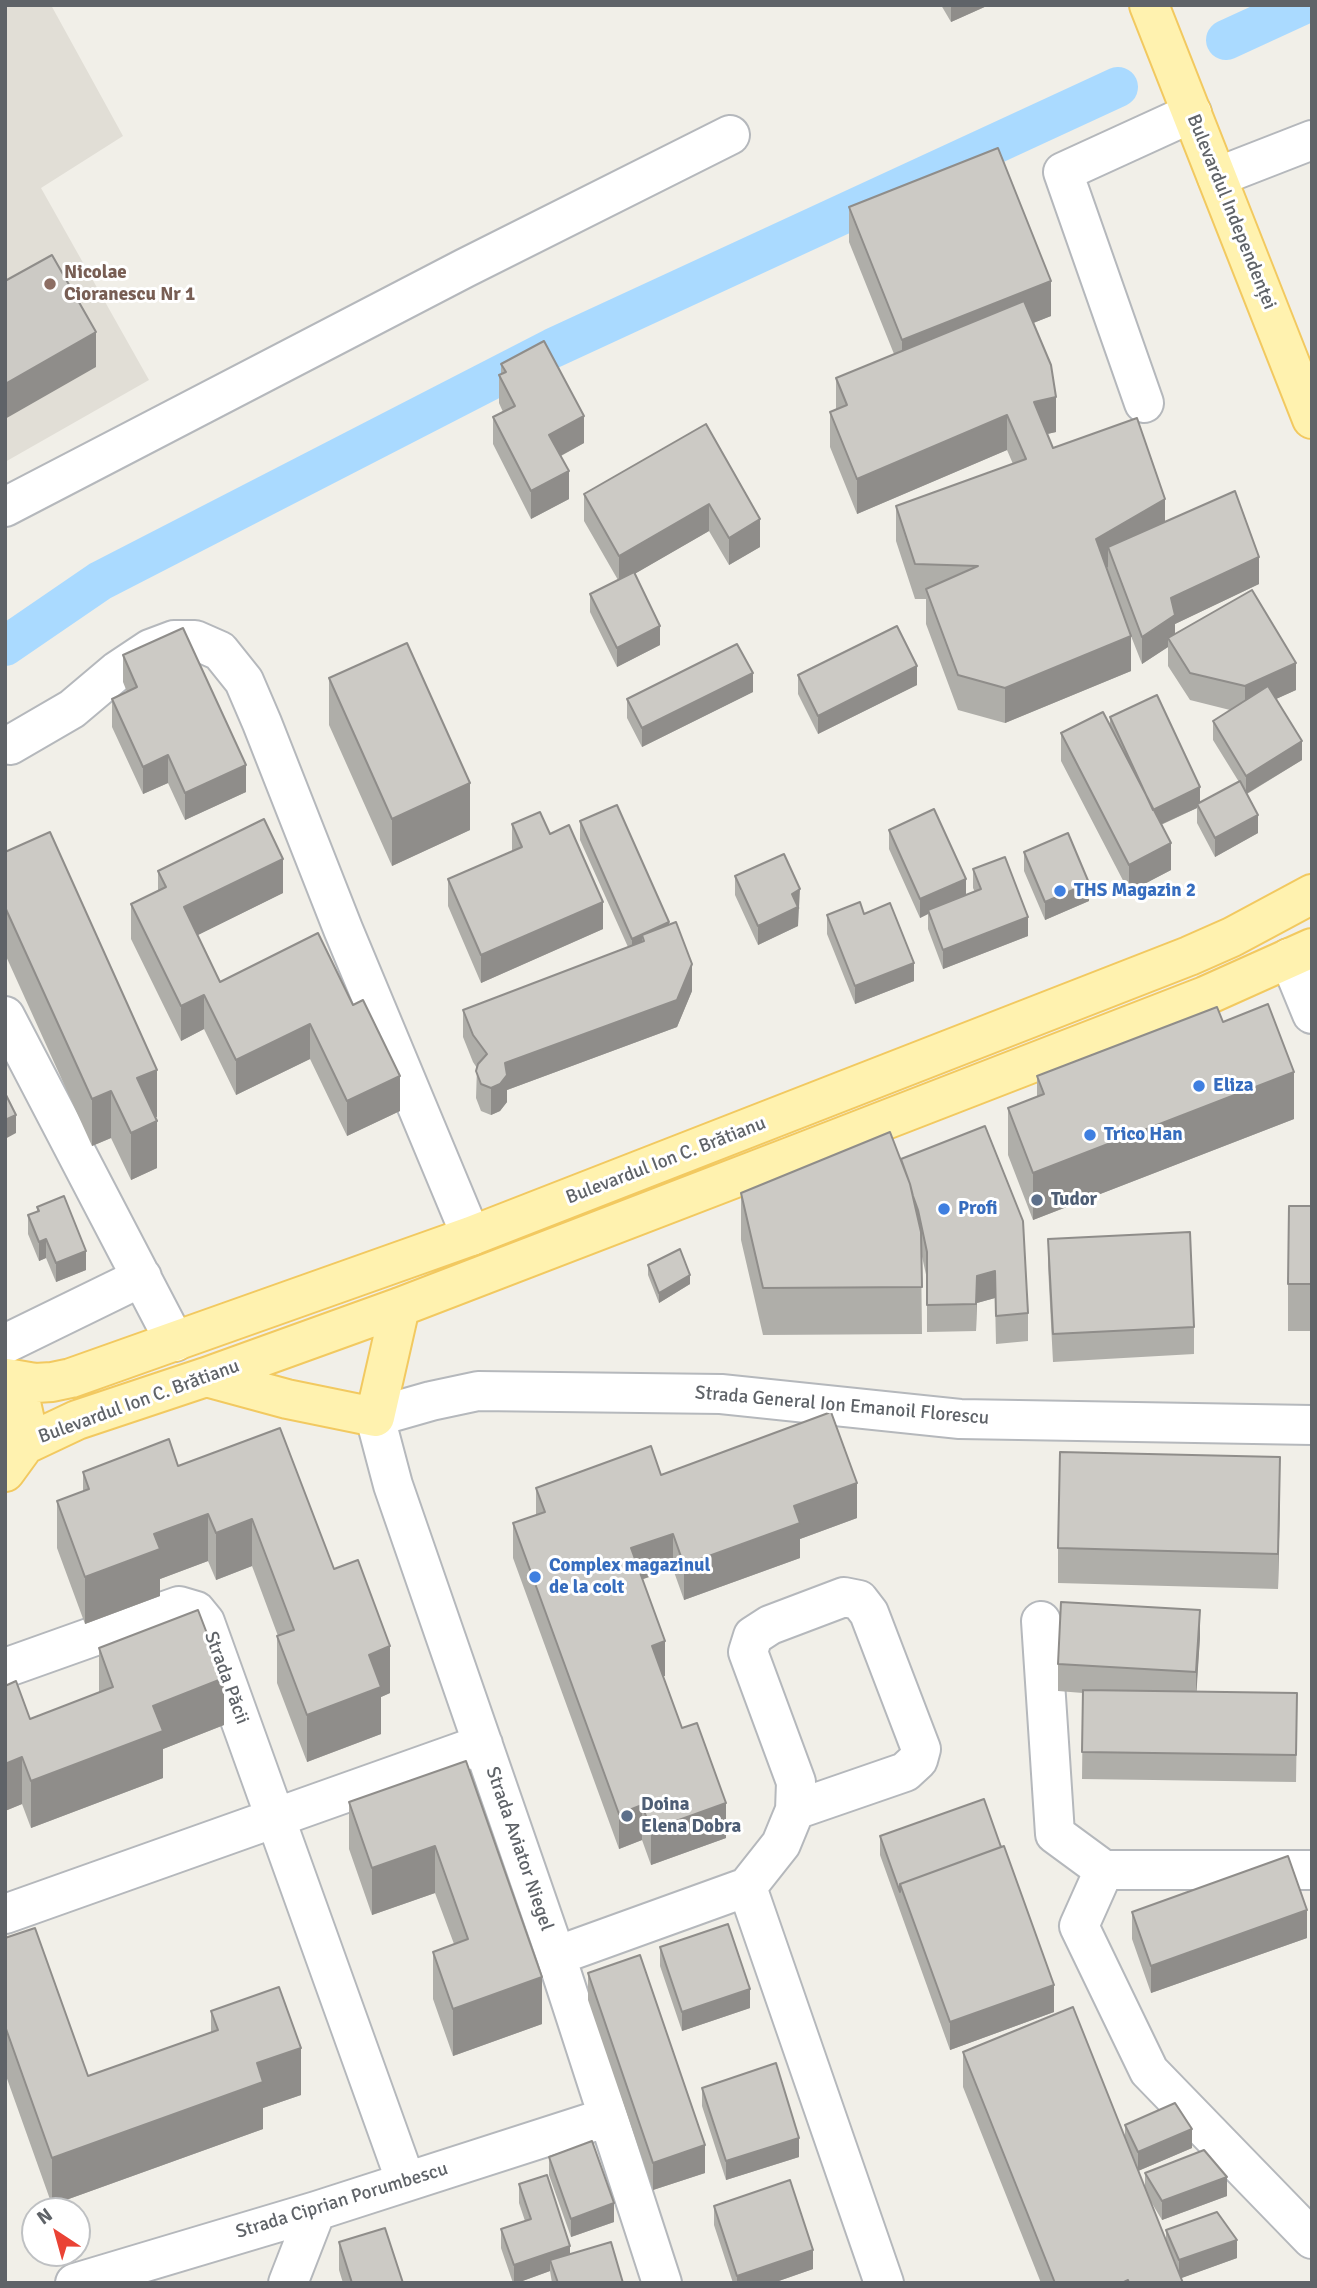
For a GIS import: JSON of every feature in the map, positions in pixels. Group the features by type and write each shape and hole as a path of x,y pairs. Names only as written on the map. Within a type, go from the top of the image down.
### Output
{"main road":[{"name":"Bulevardul Independenței","path":"1149,5 1312,419"},
{"name":"Bulevardul Ion C. Brătianu","path":"6,1378 35,1383 52,1382 88,1372 471,1236 1189,956 1232,937 1312,894"},
{"name":"Bulevardul Ion C. Brătianu","path":"14,1459 77,1420 400,1307 1192,1001 1301,953"},
{"path":"206,1377 287,1399 375,1417 400,1307"},
{"path":"6,1378 20,1398 25,1412 26,1425 14,1459"}],"street":[{"path":"1144,403 1063,172 1192,113"},
{"path":"5,507 465,268 730,135"},
{"path":"1217,177 1312,140"},
{"path":"10,745 72,709 117,671 150,649 174,640 195,640 220,650 234,666 248,691 471,1236"},
{"path":"1301,953 1312,1014"},
{"path":"5,1016 175,1342"},
{"path":"5,1344 142,1277"},
{"name":"Strada General Ion Emanoil Florescu","path":"375,1417 478,1391 721,1394 960,1419 1312,1425"},
{"name":"Strada Aviator Niegel","path":"375,1417 393,1485 556,1956 662,2283"},
{"path":"556,1956 747,1887 781,1844 795,1810 796,1782 748,1652 753,1636 770,1625 845,1597 859,1600 869,1613 921,1749 918,1760 905,1772 795,1810"},
{"name":"Strada Păcii","path":"5,1668 179,1606 196,1611 205,1622 277,1819"},
{"path":"1041,1621 1055,1834 1104,1870 1312,1870"},
{"path":"5,1914 483,1744"},
{"path":"277,1819 406,2182"},
{"path":"1104,1870 1079,1926 1149,2071 1312,2239"},
{"path":"747,1887 884,2283"},
{"name":"Strada Ciprian Porumbescu","path":"75,2283 316,2211 608,2117"},
{"path":"288,2283 316,2211"}],"shaded area":[{"name":"Nicolae Cioranescu Nr 1","path":"5,5 51,5 123,136 41,188 149,380 5,462"}],"building":[{"path":"998,148 1051,281 902,340 849,207"},
{"path":"52,255 96,332 5,384 5,281"},
{"path":"1024,301 1051,365 1056,397 1034,402 1053,448 1137,418 1165,499 1096,539 1131,636 1005,688 958,675 926,589 978,566 915,564 896,506 1026,459 1007,415 857,479 830,412 847,405 836,378"},
{"path":"544,341 584,416 549,435 569,471 531,491 493,417 515,406 499,375 506,372 501,364"},
{"path":"706,424 760,519 729,538 709,504 619,556 584,494"},
{"path":"1235,491 1259,557 1171,598 1175,615 1142,637 1108,547"},
{"path":"634,572 660,626 617,648 590,594"},
{"path":"1252,590 1296,663 1245,686 1190,673 1168,638"},
{"path":"897,626 917,666 818,716 798,675"},
{"path":"183,628 246,765 185,793 168,755 143,767 112,699 137,687 123,655"},
{"path":"407,643 470,783 392,819 329,678"},
{"path":"737,644 753,673 642,728 627,699"},
{"path":"1268,686 1302,741 1246,776 1213,721"},
{"path":"1157,695 1200,787 1153,810 1110,717"},
{"path":"1103,712 1171,843 1129,865 1061,733"},
{"path":"1240,781 1258,815 1215,838 1197,804"},
{"path":"617,805 669,922 632,939 580,821"},
{"path":"934,809 966,879 920,899 889,830"},
{"path":"540,812 550,834 569,825 603,902 481,955 448,879 522,847 512,824"},
{"path":"264,819 283,859 184,907 220,982 318,933 353,1005 363,1000 400,1076 347,1101 310,1024 236,1060 204,995 181,1006 131,904 166,887 158,871"},
{"path":"50,832 157,1070 137,1078 157,1121 131,1133 111,1091 92,1099 5,907 5,852"},
{"path":"1068,833 1089,883 1045,902 1024,852"},
{"path":"784,854 800,889 792,894 798,907 758,926 735,876"},
{"path":"1005,857 1028,917 943,950 928,910 981,889 973,869"},
{"path":"860,902 864,914 890,903 914,963 855,986 827,915"},
{"path":"676,922 692,964 677,1000 505,1063 507,1075 500,1084 491,1088 481,1084 476,1071 478,1064 487,1054 473,1035 463,1010 644,941 642,935"},
{"path":"1268,1004 1294,1072 1033,1173 1008,1108 1044,1094 1037,1076 1217,1007 1223,1022"},
{"path":"5,1093 16,1115 5,1120"},
{"path":"985,1126 1023,1221 1028,1313 996,1316 995,1271 977,1276 976,1304 927,1305 927,1252 918,1210 901,1159"},
{"path":"890,1132 910,1184 921,1232 922,1287 763,1288 741,1193"},
{"path":"64,1196 86,1251 56,1263 46,1239 39,1242 28,1215 39,1211 37,1207"},
{"path":"1289,1206 1312,1206 1312,1284 1288,1284"},
{"path":"1190,1232 1194,1327 1053,1334 1048,1239"},
{"path":"680,1249 690,1275 659,1293 648,1265"},
{"path":"831,1412 857,1483 794,1506 800,1523 684,1565 673,1534 631,1548 665,1641 652,1646 682,1728 697,1723 726,1803 651,1830 642,1805 619,1814 513,1523 545,1512 536,1488 651,1446 661,1475"},
{"path":"280,1428 334,1569 358,1560 390,1646 369,1655 381,1687 307,1715 277,1636 294,1630 252,1519 216,1533 208,1514 154,1534 160,1549 85,1577 57,1501 89,1489 83,1472 169,1439 178,1466"},
{"path":"1060,1452 1280,1457 1278,1554 1058,1548"},
{"path":"1061,1602 1200,1610 1196,1672 1058,1664"},
{"path":"198,1610 224,1678 153,1706 163,1731 31,1781 22,1757 5,1764 5,1686 16,1681 30,1719 113,1687 99,1648"},
{"path":"1083,1690 1297,1693 1296,1755 1082,1752"},
{"path":"466,1761 542,1977 453,2009 433,1952 468,1939 435,1846 372,1868 349,1802"},
{"path":"984,1799 1001,1847 900,1884 900,1892 880,1836"},
{"path":"1004,1846 1054,1985 950,2022 900,1884"},
{"path":"1288,1856 1307,1910 1151,1966 1132,1912"},
{"path":"728,1924 750,1989 682,2012 660,1947"},
{"path":"35,1928 88,2076 218,2030 211,2011 279,1987 301,2048 257,2063 263,2082 52,2158 5,2026 5,1938"},
{"path":"640,1955 705,2145 653,2163 588,1973"},
{"path":"1073,2007 1183,2283 1129,2283 1128,2280 1122,2283 1055,2283 963,2052"},
{"path":"776,2063 799,2138 726,2161 702,2088"},
{"path":"1175,2103 1192,2129 1138,2152 1125,2125"},
{"path":"592,2141 614,2203 571,2219 549,2157"},
{"path":"1204,2150 1227,2177 1162,2201 1145,2173"},
{"path":"547,2175 570,2246 514,2265 501,2229 531,2219 519,2184"},
{"path":"790,2180 813,2250 737,2276 714,2206"},
{"path":"1217,2212 1237,2240 1179,2260 1166,2230"},
{"path":"385,2228 403,2283 352,2283 339,2242"},
{"path":"611,2242 623,2283 558,2283 550,2260"}],"waterway":[{"path":"1226,40 1302,5"},
{"path":"5,646 100,581 553,348 1118,87"}],"place":[{"name":"Nicolae Cioranescu Nr 1","path":"50,284"},
{"name":"THS Magazin 2","path":"1060,891"},
{"name":"Eliza","path":"1199,1086"},
{"name":"Trico Han","path":"1090,1135"},
{"name":"Tudor","path":"1037,1200"},
{"name":"Profi","path":"944,1209"},
{"name":"Complex magazinul de la colt","path":"535,1577"},
{"name":"Doina Elena Dobra","path":"627,1816"}]}
